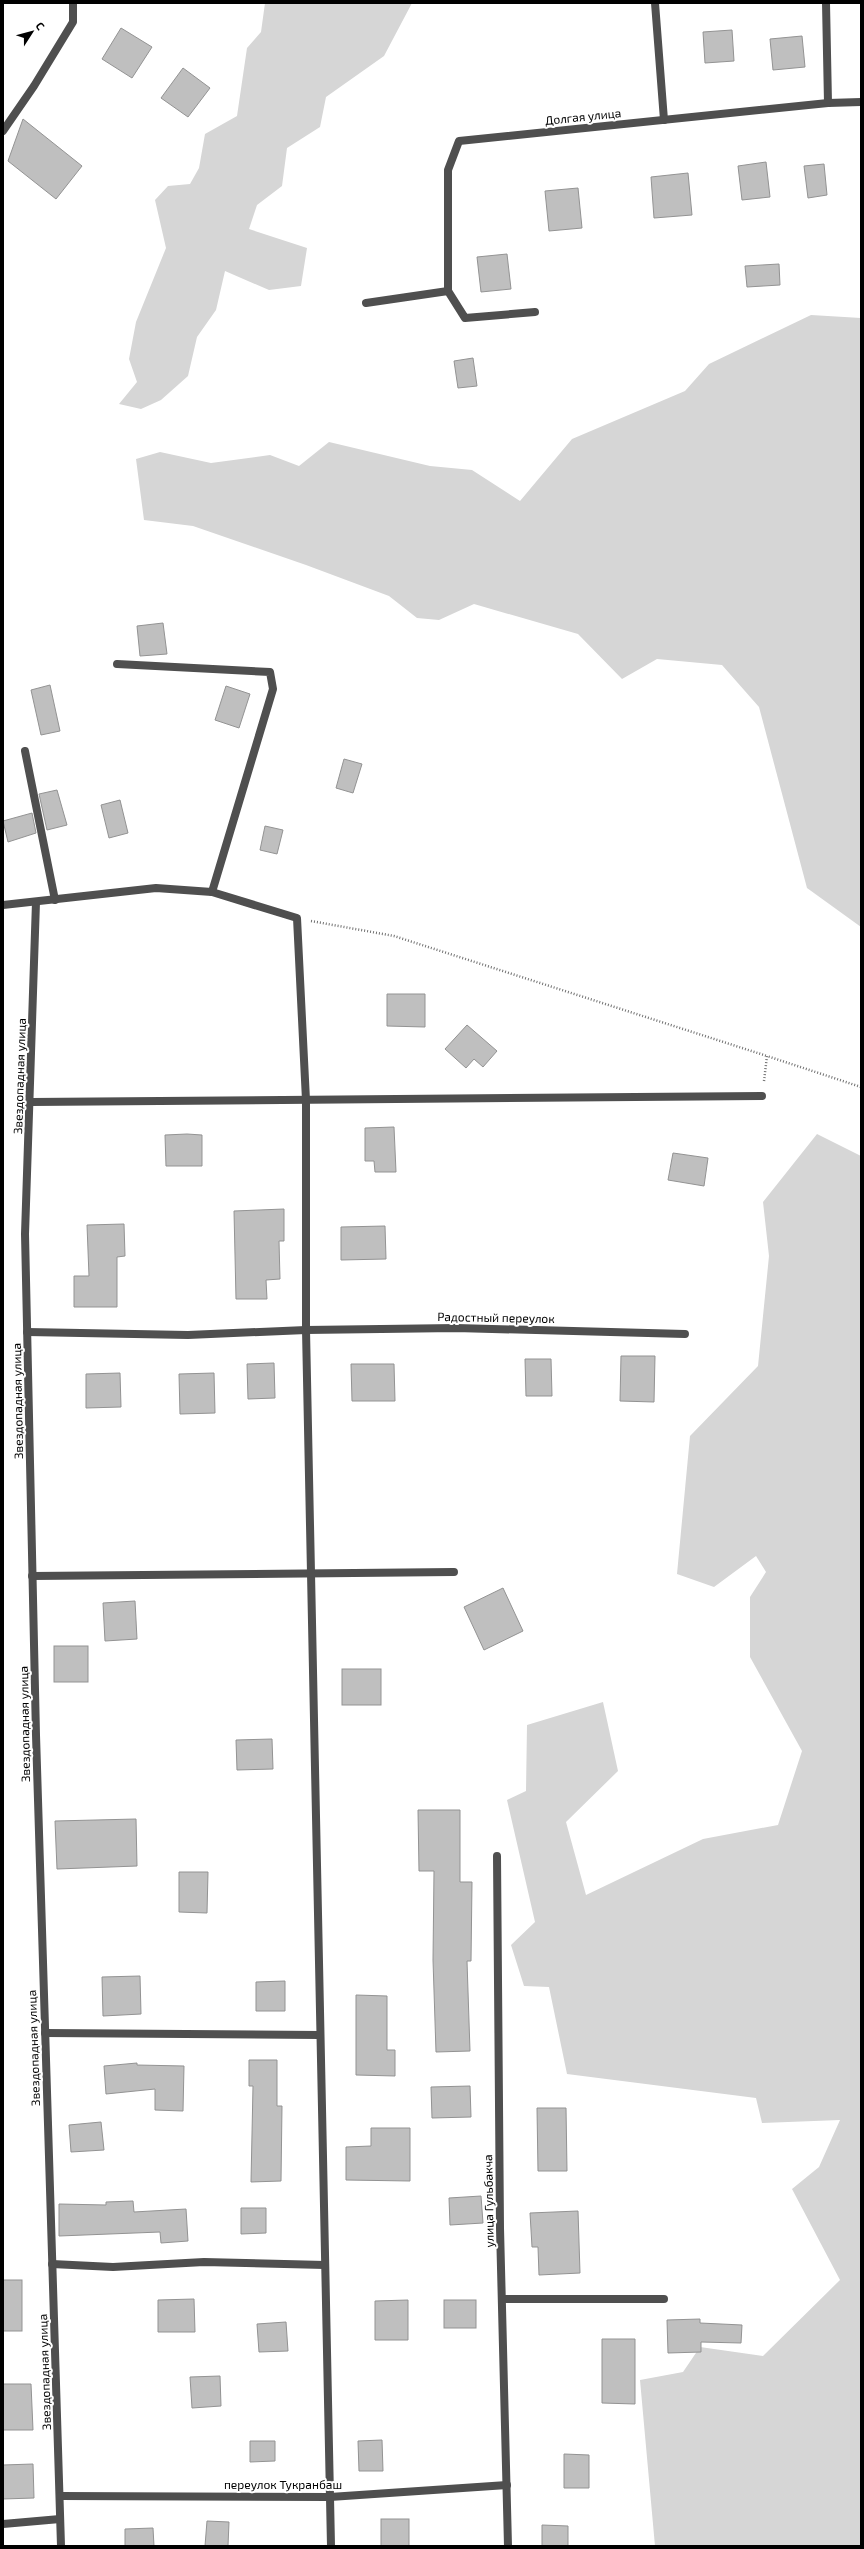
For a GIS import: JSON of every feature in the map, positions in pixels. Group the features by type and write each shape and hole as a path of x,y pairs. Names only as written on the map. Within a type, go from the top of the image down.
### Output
{"street":[{"path":"3,131 34,86 73,22 73,3"},
{"path":"655,3 664,120"},
{"path":"826,3 828,103"},
{"name":"Долгая улица","path":"448,291 448,170 459,141 828,103 861,102"},
{"path":"366,303 448,291 465,318 535,312"},
{"path":"117,664 270,672 274,689 212,892"},
{"path":"25,751 55,900"},
{"path":"3,905 156,888 212,892 297,918 306,1100 306,1330 331,2546"},
{"name":"Звездопадная улица","path":"36,902 31,1102 25,1234 32,1576 61,2546"},
{"path":"31,1102 762,1096"},
{"name":"Радостный переулок","path":"27,1332 188,1335 306,1330 456,1328 685,1334"},
{"path":"32,1576 311,1572 454,1572"},
{"name":"улица Гульбакча","path":"497,1856 502,2299 508,2546"},
{"path":"45,2033 320,2035"},
{"path":"52,2264 113,2267 204,2262 325,2265"},
{"path":"502,2299 664,2298"},
{"name":"переулок Тукранбаш","path":"60,2496 330,2497 507,2485"},
{"path":"3,2524 60,2519"}],"path":[{"path":"297,918 394,936 861,1087"},
{"path":"762,1096 767,1056"}],"shaded area":[{"path":"265,3 412,3 384,56 326,97 320,127 287,148 282,186 257,205 249,229 307,248 301,286 269,290 225,271 216,310 197,337 188,376 161,400 141,409 119,404 137,382 129,359 136,322 166,248 155,200 168,186 190,184 199,168 205,134 237,116 247,48 261,32"},
{"path":"811,315 861,318 861,927 807,888 759,707 722,665 657,659 622,679 578,634 474,604 439,620 417,618 389,596 306,565 193,526 144,520 136,459 160,452 211,463 270,455 299,466 329,442 430,466 472,470 520,501 572,439 685,391 709,364"},
{"path":"817,1134 861,1156 861,2546 655,2546 640,2380 683,2372 700,2347 763,2356 840,2280 792,2189 819,2167 840,2120 762,2123 756,2098 567,2074 549,1987 524,1986 511,1945 535,1922 507,1800 526,1791 527,1725 603,1702 618,1771 566,1822 586,1895 703,1839 778,1825 802,1751 750,1657 750,1597 766,1572 756,1556 714,1587 677,1574 690,1436 758,1366 769,1256 763,1202"}],"building":[{"path":"121,28 152,47 132,78 102,59"},
{"path":"732,30 734,61 705,63 703,32"},
{"path":"802,36 805,67 773,70 770,39"},
{"path":"183,68 210,88 188,117 161,98"},
{"path":"23,119 82,166 56,199 8,161"},
{"path":"766,162 770,197 742,200 738,166"},
{"path":"824,164 827,195 808,198 804,166"},
{"path":"688,173 692,215 654,218 651,177"},
{"path":"578,188 582,228 549,231 545,191"},
{"path":"507,254 511,289 481,292 477,257"},
{"path":"779,264 780,285 747,287 745,266"},
{"path":"473,358 477,386 458,388 454,361"},
{"path":"163,623 167,654 140,656 137,626"},
{"path":"50,685 60,731 41,735 31,690"},
{"path":"226,686 250,694 239,728 215,720"},
{"path":"344,759 362,764 353,793 336,788"},
{"path":"57,790 67,825 47,830 39,794"},
{"path":"120,800 128,833 109,838 101,805"},
{"path":"32,813 36,833 8,842 3,821"},
{"path":"265,826 283,830 277,854 260,850"},
{"path":"387,994 425,994 425,1027 387,1026"},
{"path":"467,1025 497,1051 483,1067 474,1059 466,1068 445,1049"},
{"path":"394,1127 396,1172 375,1172 374,1161 365,1161 365,1128"},
{"path":"165,1135 202,1135 202,1166 166,1166"},
{"path":"673,1153 708,1158 704,1186 668,1180"},
{"path":"284,1209 284,1241 279,1241 280,1279 266,1280 267,1299 236,1299 234,1211"},
{"path":"124,1224 125,1256 117,1257 117,1307 74,1307 74,1276 89,1276 87,1225"},
{"path":"385,1226 386,1259 341,1260 341,1227"},
{"path":"621,1356 655,1356 654,1402 620,1401"},
{"path":"525,1359 551,1359 552,1396 526,1396"},
{"path":"274,1363 275,1398 248,1399 247,1364"},
{"path":"351,1364 394,1364 395,1401 352,1401"},
{"path":"120,1373 121,1407 86,1408 86,1374"},
{"path":"214,1373 215,1413 180,1414 179,1374"},
{"path":"503,1588 523,1631 484,1650 464,1607"},
{"path":"135,1601 137,1639 105,1641 103,1603"},
{"path":"54,1646 88,1646 88,1682 54,1682"},
{"path":"342,1669 381,1669 381,1705 342,1705"},
{"path":"272,1739 273,1769 237,1770 236,1740"},
{"path":"418,1810 460,1810 460,1882 472,1882 471,1961 467,1961 470,2051 436,2052 433,1960 434,1871 419,1871"},
{"path":"136,1819 137,1866 57,1869 55,1821"},
{"path":"179,1872 208,1872 207,1913 179,1912"},
{"path":"140,1976 141,2014 103,2016 102,1977"},
{"path":"285,1981 285,2011 256,2011 256,1982"},
{"path":"356,1995 387,1996 387,2050 395,2050 395,2076 356,2075"},
{"path":"249,2060 277,2060 277,2106 282,2106 281,2181 251,2182 253,2086 249,2086"},
{"path":"137,2063 137,2065 184,2066 183,2111 155,2110 155,2089 106,2094 104,2066"},
{"path":"470,2086 471,2117 432,2118 431,2087"},
{"path":"537,2108 566,2108 567,2171 538,2171"},
{"path":"101,2122 104,2150 71,2152 69,2125"},
{"path":"371,2128 410,2128 410,2181 346,2180 346,2147 371,2146"},
{"path":"481,2196 483,2223 450,2225 449,2198"},
{"path":"133,2201 134,2212 186,2209 188,2241 161,2243 160,2232 59,2236 59,2204 106,2205 106,2202"},
{"path":"241,2208 266,2208 266,2233 241,2234"},
{"path":"578,2211 580,2273 539,2275 538,2247 532,2247 530,2213"},
{"path":"3,2280 22,2280 22,2331 3,2331"},
{"path":"194,2299 195,2332 158,2332 158,2300"},
{"path":"408,2300 408,2340 375,2340 375,2301"},
{"path":"444,2300 476,2300 476,2328 444,2328"},
{"path":"700,2319 700,2323 742,2325 741,2343 701,2342 701,2352 668,2353 667,2320"},
{"path":"286,2322 288,2351 259,2352 257,2324"},
{"path":"602,2339 635,2339 635,2404 602,2403"},
{"path":"220,2376 221,2406 192,2408 190,2377"},
{"path":"3,2384 31,2384 33,2430 3,2430"},
{"path":"382,2440 383,2471 359,2471 358,2441"},
{"path":"250,2441 275,2441 275,2461 250,2462"},
{"path":"564,2454 589,2455 589,2488 564,2488"},
{"path":"33,2464 34,2498 3,2499 3,2465"},
{"path":"381,2519 409,2519 409,2546 381,2546"},
{"path":"207,2521 229,2522 228,2546 205,2546"},
{"path":"542,2525 568,2526 568,2546 542,2546"},
{"path":"153,2528 154,2546 125,2546 125,2529"}]}
